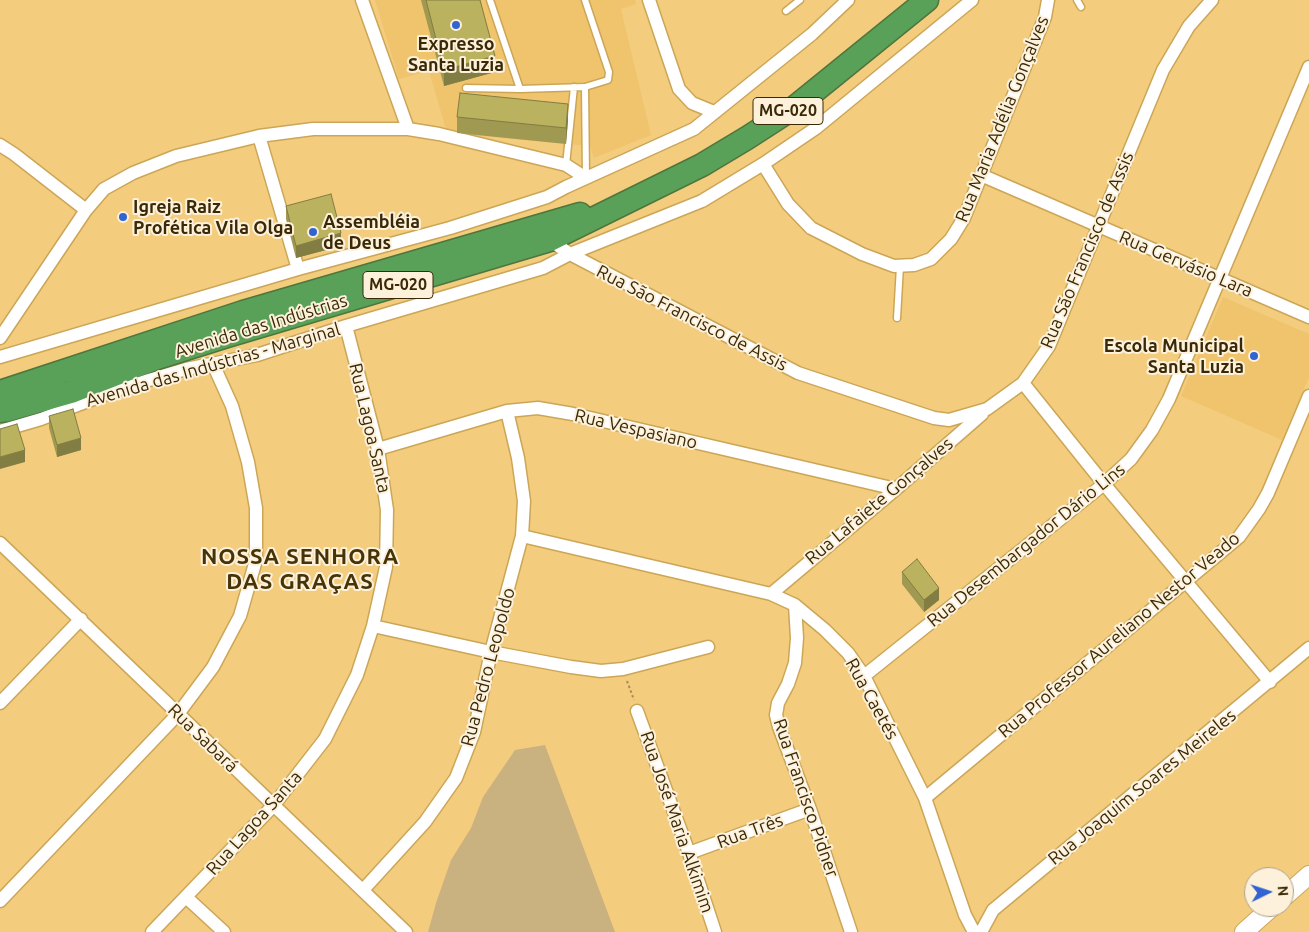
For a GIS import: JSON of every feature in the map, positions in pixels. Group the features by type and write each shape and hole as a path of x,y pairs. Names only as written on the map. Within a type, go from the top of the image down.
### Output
{"highway":[{"name":"Avenida das Indústrias","path":"0,411 158,368 550,240 702,165 747,138 795,107 927,0"},
{"name":"Avenida das Indústrias","path":"0,392 243,312 634,199"}],"main road":[{"path":"1294,888 1309,875"},
{"path":"1244,932 1261,917"}],"street":[{"path":"362,0 408,129"},
{"path":"649,0 679,89 692,103 714,112"},
{"path":"0,357 298,269 450,228 547,197 694,129 812,34 848,0"},
{"name":"Avenida das Indústrias - Marginal","path":"0,431 41,419 126,387 158,368 186,369 256,355 346,326 543,268 570,254 702,201 763,164 816,128 972,0"},
{"name":"Rua Maria Adélia Gonçalves","path":"763,164 788,204 811,228 862,254 894,266 914,265 931,259 951,240 964,218 1046,17 1048,0"},
{"name":"Rua São Francisco de Assis","path":"550,240 570,254 798,373 934,418 949,420 987,408 1023,383 1049,346 1163,70 1189,26 1212,0"},
{"name":"Rua Desembargador Dário Lins","path":"864,676 1104,484 1131,459 1152,430 1169,399 1309,67"},
{"path":"0,338 86,210 104,189 133,173 176,156 259,136 313,129 408,129 439,134 566,165 586,178"},
{"path":"259,136 298,269"},
{"path":"0,145 86,210"},
{"path":"566,165 566,187"},
{"name":"Rua Gervásio Lara","path":"981,175 1309,317"},
{"path":"450,228 456,250"},
{"path":"393,243 400,266"},
{"name":"Rua Lagoa Santa","path":"152,932 273,806 325,739 357,675 373,626 386,567 387,510 378,449 346,326"},
{"path":"158,368 160,347 170,336"},
{"path":"0,901 178,714 213,667 240,616 256,560 256,508 248,462 232,406 213,364"},
{"path":"1023,383 1104,484 1270,682"},
{"name":"Rua Professor Aureliano Nestor Veado","path":"924,798 1239,537 1268,493 1309,396"},
{"name":"Rua Vespasiano","path":"378,449 507,411 538,408 573,414 896,489"},
{"name":"Rua Lafaiete Gonçalves","path":"771,594 896,489 987,408"},
{"name":"Rua Pedro Leopoldo","path":"363,890 425,822 456,778 474,732 491,652 522,536 524,501 518,458 507,411"},
{"name":"Rua Caetés","path":"522,536 771,594 795,604 848,653 864,676 924,798 965,915 974,932"},
{"name":"Rua Sabará","path":"0,543 406,932"},
{"name":"Rua Francisco Pidner","path":"795,604 797,638 795,663 788,684 778,703 776,715 778,727 810,809 851,932"},
{"path":"0,703 81,619"},
{"path":"373,626 491,652 601,671 623,669 708,647"},
{"name":"Rua Joaquim Soares Meireles","path":"981,932 993,910 1309,648"},
{"name":"Rua José Maria Alkimim","path":"637,711 689,853 715,932"},
{"name":"Rua Três","path":"689,853 810,809"},
{"path":"186,897 224,932"}],"lane":[{"path":"490,0 520,89"},
{"path":"466,88 585,87 606,82 610,74 585,0"},
{"path":"786,10 800,0"},
{"path":"1077,0 1081,7"},
{"path":"566,165 574,87"},
{"path":"585,87 586,178"},
{"path":"897,318 900,266"}],"path":[{"path":"623,669 637,711"}],"shaded area":[{"path":"375,0 635,0 636,4 621,9 651,135 594,158 590,146 447,133 429,71 399,79"},
{"name":"Escola Municipal Santa Luzia","path":"1223,297 1309,334 1309,377 1282,440 1181,396"},
{"path":"545,745 615,932 428,932 451,860 471,828 483,797 515,750"}],"building":[{"name":"Expresso Santa Luzia","path":"426,0 480,0 495,56 444,70"},
{"path":"460,93 568,104 566,128 457,117"},
{"name":"Assembléia de Deus","path":"331,194 341,233 296,246 286,206"},
{"path":"73,409 81,438 57,445 49,416"},
{"path":"17,424 25,450 0,457 0,429"},
{"path":"917,559 939,588 924,600 902,572"}],"place":[{"name":"Expresso Santa Luzia","path":"456,25"},
{"name":"Igreja Raiz Profética Vila Olga","path":"123,217"},
{"name":"Assembléia de Deus","path":"313,232"},
{"name":"Escola Municipal Santa Luzia","path":"1254,356"}],"district":[{"name":"NOSSA SENHORA DAS GRAÇAS","path":"300,570"}]}
